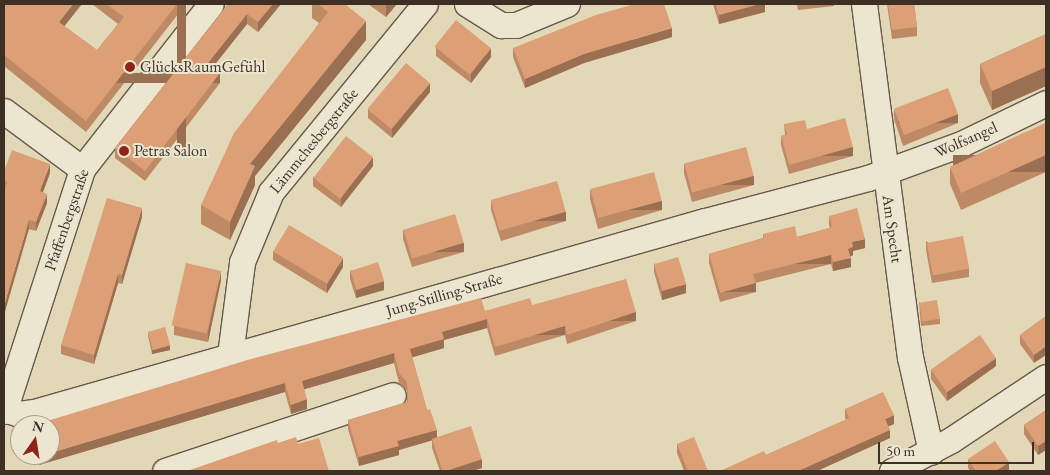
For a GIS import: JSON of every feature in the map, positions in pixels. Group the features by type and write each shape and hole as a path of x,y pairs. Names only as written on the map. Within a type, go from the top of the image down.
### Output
{"street":[{"name":"Pfaffenbergstraße","path":"4,410 82,169 211,4"},
{"name":"Lämmchesbergstraße","path":"230,355 242,262 271,192 425,4"},
{"path":"476,11 501,25 516,25 567,4"},
{"name":"Am Specht","path":"864,4 884,173 910,357 931,452"},
{"name":"Wolfsangel","path":"884,173 962,144 1046,102"},
{"path":"4,111 82,169"},
{"name":"Jung-Stilling-Straße","path":"4,410 19,414 34,412 230,355 884,173"},
{"path":"892,471 931,452 1046,376"},
{"path":"165,471 393,395"}],"building":[{"path":"4,4 73,4 59,22 97,50 124,17 106,4 177,4 86,121 4,55"},
{"path":"228,4 273,4 258,22 247,14 208,63 220,73 145,171 115,148"},
{"path":"318,4 345,4 366,21 250,164 255,166 230,222 201,205 234,133 328,12"},
{"path":"635,4 664,4 672,28 584,54 525,79 513,48 596,15"},
{"path":"716,4 760,4 719,15"},
{"path":"888,4 914,4 917,27 892,30"},
{"path":"456,20 491,48 470,75 435,46"},
{"path":"1046,34 1046,67 992,91 980,64"},
{"path":"406,63 430,83 391,129 367,109"},
{"path":"948,88 958,114 904,135 894,109"},
{"path":"845,118 853,147 789,165 781,136 787,135 784,124 805,120 807,129"},
{"path":"1046,123 1046,155 961,193 950,167"},
{"path":"346,136 373,157 340,199 313,178"},
{"path":"746,147 754,176 692,193 684,164"},
{"path":"12,150 50,164 40,191 47,194 36,222 29,220 4,306 4,191 7,182 4,180 4,171"},
{"path":"654,172 662,201 598,218 590,189"},
{"path":"557,181 566,212 499,231 491,200"},
{"path":"107,198 142,208 122,275 118,274 94,355 61,345"},
{"path":"857,208 865,239 852,242 853,247 848,249 851,258 833,262 831,255 753,274 756,283 720,293 709,254 764,238 763,234 795,226 797,237 832,227 829,216"},
{"path":"455,214 464,243 412,258 403,230"},
{"path":"289,225 343,257 327,284 273,252"},
{"path":"963,236 969,268 933,275 927,243"},
{"path":"678,257 686,284 662,291 654,264"},
{"path":"378,262 384,281 357,290 350,271"},
{"path":"186,263 221,271 207,333 172,325"},
{"path":"626,279 636,312 567,335 565,326 495,347 487,319 442,332 444,339 410,349 427,410 430,409 437,430 397,441 399,446 359,457 348,420 408,402 407,382 399,373 394,353 302,381 307,399 291,405 285,383 60,450 60,417 251,359 481,298 485,311 530,298 532,305"},
{"path":"937,300 940,319 922,322 919,303"},
{"path":"1046,316 1046,346 1034,355 1020,335"},
{"path":"165,327 170,345 153,350 148,332"},
{"path":"980,335 996,358 947,392 931,369"},
{"path":"883,392 894,415 885,419 890,430 798,471 720,471 764,451 766,455 849,418 845,409"},
{"path":"1046,410 1046,441 1038,446 1024,425"},
{"path":"471,426 482,459 443,471 432,439"},
{"path":"296,437 298,444 319,438 329,471 187,471 277,440 278,443"},
{"path":"694,437 708,471 688,471 677,444"},
{"path":"995,441 1009,462 996,471 976,471 968,459"}],"place":[{"name":"GlücksRaumGefühl","path":"130,67"},
{"name":"Petras Salon","path":"124,151"}]}
